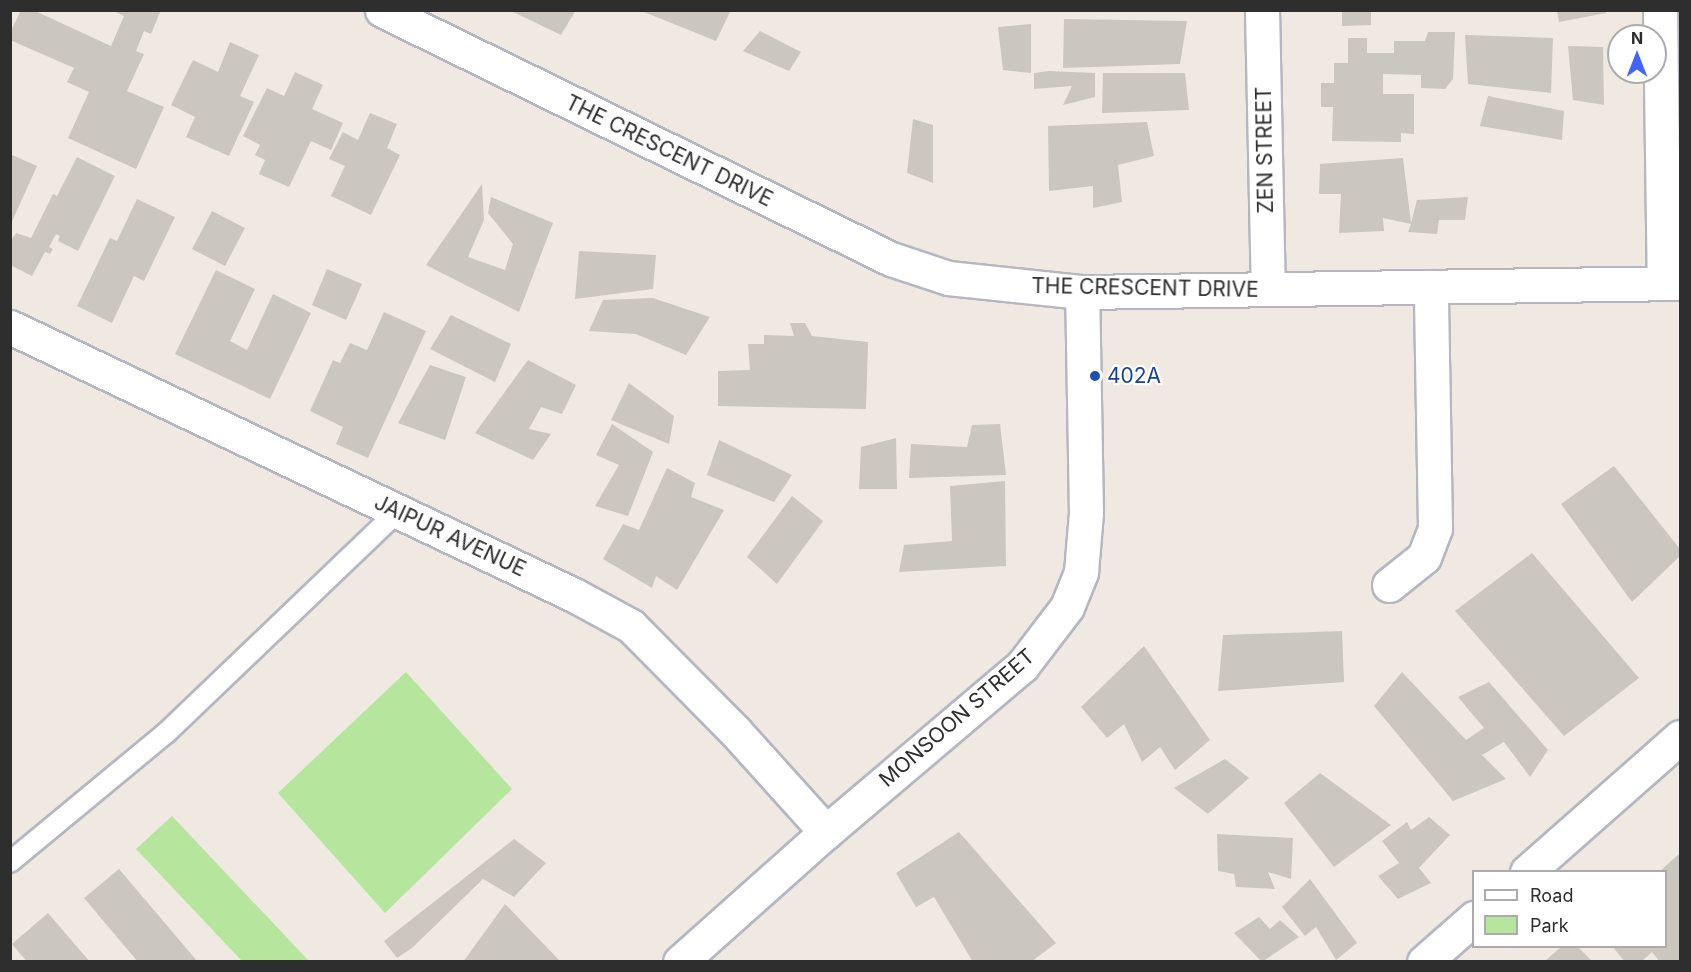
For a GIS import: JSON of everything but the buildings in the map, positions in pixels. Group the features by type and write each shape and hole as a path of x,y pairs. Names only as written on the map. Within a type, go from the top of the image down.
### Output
{"street":[{"name":"THE CRESCENT DRIVE","path":"382,10 891,259 948,278 1082,291 1672,283"},
{"name":"ZEN STREET","path":"1262,10 1268,289"},
{"path":"1660,10 1672,283"},
{"path":"1389,585 1424,557 1435,528 1431,287"},
{"name":"MONSOON STREET","path":"680,962 826,832 1022,666 1067,607 1081,572 1086,513 1082,291"},
{"name":"JAIPUR AVENUE","path":"10,327 398,511 631,626 663,655 735,730 826,832"},
{"path":"1529,870 1680,738"},
{"path":"1424,962 1472,919"}],"lane":[{"path":"10,862 166,733 398,511"}],"green space":[{"path":"406,672 512,789 385,913 278,793"},
{"path":"172,816 309,961 242,961 136,849"}],"place":[{"name":"402A","path":"1095,376"}]}
